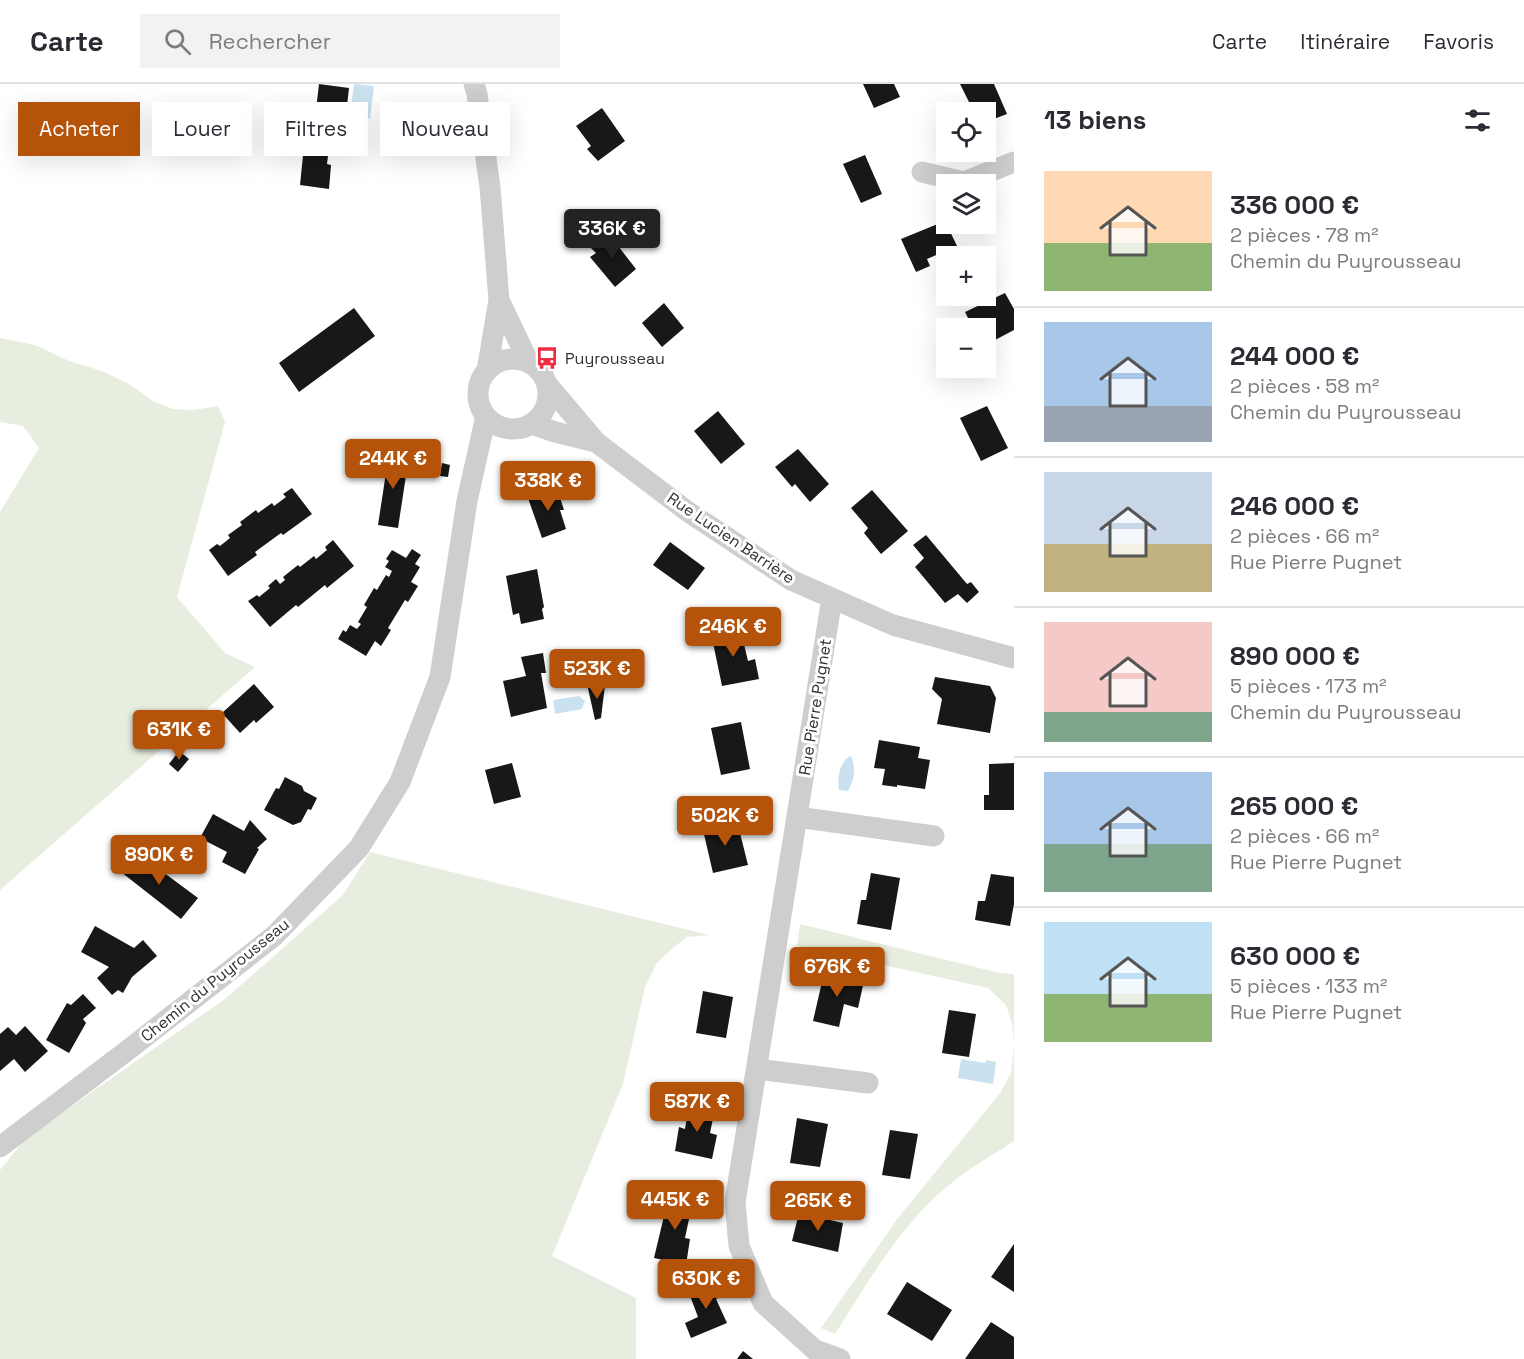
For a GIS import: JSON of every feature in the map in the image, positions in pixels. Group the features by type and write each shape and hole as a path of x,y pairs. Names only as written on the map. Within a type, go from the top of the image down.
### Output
{"street":[{"path":"474,84 490,187 499,300 487,371"},
{"path":"922,172 964,182 1014,162"},
{"path":"499,300 529,363"},
{"path":"507,360 529,363 543,376 547,384 546,406 532,424 524,428 498,426 486,416 481,408 478,388 482,379 487,371 496,364 507,360"},
{"name":"Rue Lucien Barrière","path":"547,384 596,442 687,511 791,580 893,625 1014,658"},
{"name":"Chemin du Puyrousseau","path":"0,1147 274,936 359,848 400,782 440,677 467,501 486,416"},
{"name":"Rue Lucien Barrière","path":"532,424 596,442"},
{"name":"Chemin du Puyrousseau","path":"473,470 506,428"},
{"name":"Rue Pierre Pugnet","path":"832,598 735,1202 739,1246 763,1303 812,1354 840,1359"},
{"path":"797,817 934,836"},
{"path":"757,1069 868,1083"}],"green space":[{"path":"0,338 35,345 69,361 102,371 129,384 153,401 173,409 193,410 218,406 225,422 177,597 225,653 255,667 0,890 0,512 39,448 23,426 0,422"},
{"path":"370,852 709,935 687,937 673,948 657,963 645,987 623,1084 552,1256 636,1298 636,1359 0,1359 0,1170 26,1138 225,999 343,895"},
{"path":"800,924 1000,973 1014,974 1014,1046 1012,1023 1006,1005 988,988 797,946"},
{"path":"1014,1046 1014,1141 965,1173 931,1201 886,1255 835,1334 821,1328 898,1218 1000,1093 1011,1073"}],"water":[{"path":"354,84 374,86 370,119 368,119 368,102 352,102"},
{"path":"579,696 585,701 582,709 555,714 553,700"},
{"path":"850,756 854,766 852,783 848,791 839,790 840,771 843,763"},
{"path":"961,1059 985,1063 986,1060 996,1062 993,1084 958,1078"}],"building":[{"path":"319,84 349,88 347,102 317,102"},
{"path":"863,84 894,84 900,97 874,108"},
{"path":"960,84 994,84 1007,114 996,118 996,102 969,102"},
{"path":"602,108 625,141 598,161 587,149 591,146 576,126"},
{"path":"865,155 882,194 861,203 843,164"},
{"path":"303,156 328,156 327,164 331,165 329,189 300,185"},
{"path":"936,225 936,234 951,234 957,246 936,246 936,255 927,259 930,266 916,272 901,239"},
{"path":"608,233 636,269 615,287 590,257 596,253 590,247"},
{"path":"1005,293 1014,309 1014,330 996,339 996,318 968,318 965,312 978,306 996,306 996,297"},
{"path":"664,303 684,328 662,347 642,323"},
{"path":"354,308 375,336 299,392 279,363"},
{"path":"987,406 1008,448 981,461 960,418"},
{"path":"718,411 745,444 721,464 694,431"},
{"path":"798,449 829,484 810,502 795,484 792,487 775,467"},
{"path":"389,453 409,456 398,528 378,525"},
{"path":"442,463 450,465 448,477 440,476"},
{"path":"292,488 312,514 255,552 257,555 228,576 209,550 217,544 220,546 230,538 228,535 242,525 240,522 256,510 258,513 272,503 274,506 286,497 283,494"},
{"path":"557,488 564,510 560,510 566,529 542,538 528,498"},
{"path":"872,490 908,531 881,554 864,533 868,528 851,508"},
{"path":"926,535 967,584 971,582 979,592 967,603 958,594 945,603 915,567 924,558 913,545"},
{"path":"333,540 354,566 327,588 325,585 298,607 296,605 270,627 248,601 257,595 259,597 270,588 268,586 276,579 280,584 285,580 283,577 298,565 300,567 314,556 316,559 327,550 325,547"},
{"path":"670,542 705,568 688,590 653,565"},
{"path":"412,549 421,555 415,564 420,567 411,582 418,586 408,602 405,600 388,628 391,630 381,646 375,641 366,656 338,639 343,630 346,632 350,625 357,629 361,624 358,622 367,607 364,605 374,588 377,590 386,575 389,577 392,571 385,567 389,561 386,559 392,550 406,558"},
{"path":"537,569 544,619 521,624 519,613 513,615 506,576"},
{"path":"740,627 748,661 755,659 759,679 722,686 711,633"},
{"path":"543,653 546,673 541,673 547,708 511,717 503,681 526,676 521,657"},
{"path":"935,677 990,686 996,698 990,733 937,724 942,699 932,689"},
{"path":"254,684 274,707 256,723 254,720 240,733 222,713"},
{"path":"605,685 601,718 595,720 588,688"},
{"path":"741,722 750,769 721,775 711,728"},
{"path":"879,740 920,747 918,758 930,760 925,789 882,785 885,769 874,768"},
{"path":"179,751 189,759 178,772 169,764"},
{"path":"512,763 521,797 494,804 485,770"},
{"path":"1014,763 1014,810 984,810 984,795 989,795 989,764"},
{"path":"285,777 302,786 304,791 317,798 301,822 293,825 264,810"},
{"path":"213,814 244,831 250,820 267,839 257,848 259,849 245,874 222,862 227,852 200,838"},
{"path":"737,821 748,865 713,873 703,830"},
{"path":"136,852 198,898 181,919 121,872"},
{"path":"871,873 900,878 891,930 857,924 861,900 866,900"},
{"path":"991,874 1014,877 1014,904 1010,926 975,920 978,901 985,901"},
{"path":"95,926 134,948 143,940 157,956 132,977 123,993 118,990 112,995 97,978 109,967 81,952"},
{"path":"824,973 864,981 858,1008 844,1004 839,1027 813,1021"},
{"path":"703,991 733,997 726,1038 696,1033"},
{"path":"83,994 96,1008 83,1019 86,1023 69,1053 46,1040 67,1003 71,1005"},
{"path":"949,1010 976,1014 969,1057 942,1053"},
{"path":"25,1026 48,1051 25,1072 14,1059 0,1071 0,1034 8,1027 16,1035"},
{"path":"689,1105 715,1109 710,1133 717,1135 712,1159 675,1151 679,1127 685,1129"},
{"path":"797,1118 828,1124 820,1167 790,1163"},
{"path":"890,1130 918,1134 910,1179 882,1175"},
{"path":"669,1195 693,1200 685,1238 690,1239 686,1265 654,1258"},
{"path":"799,1213 843,1223 838,1252 792,1241"},
{"path":"1014,1244 1014,1292 991,1277"},
{"path":"719,1282 724,1295 716,1299 727,1323 691,1338 685,1323 698,1317 689,1293"},
{"path":"907,1282 952,1310 932,1341 887,1314"},
{"path":"991,1322 1014,1337 1014,1359 965,1359"},
{"path":"743,1351 753,1359 737,1359"}],"place":[{"name":"Puyrousseau","path":"547,358"}]}
